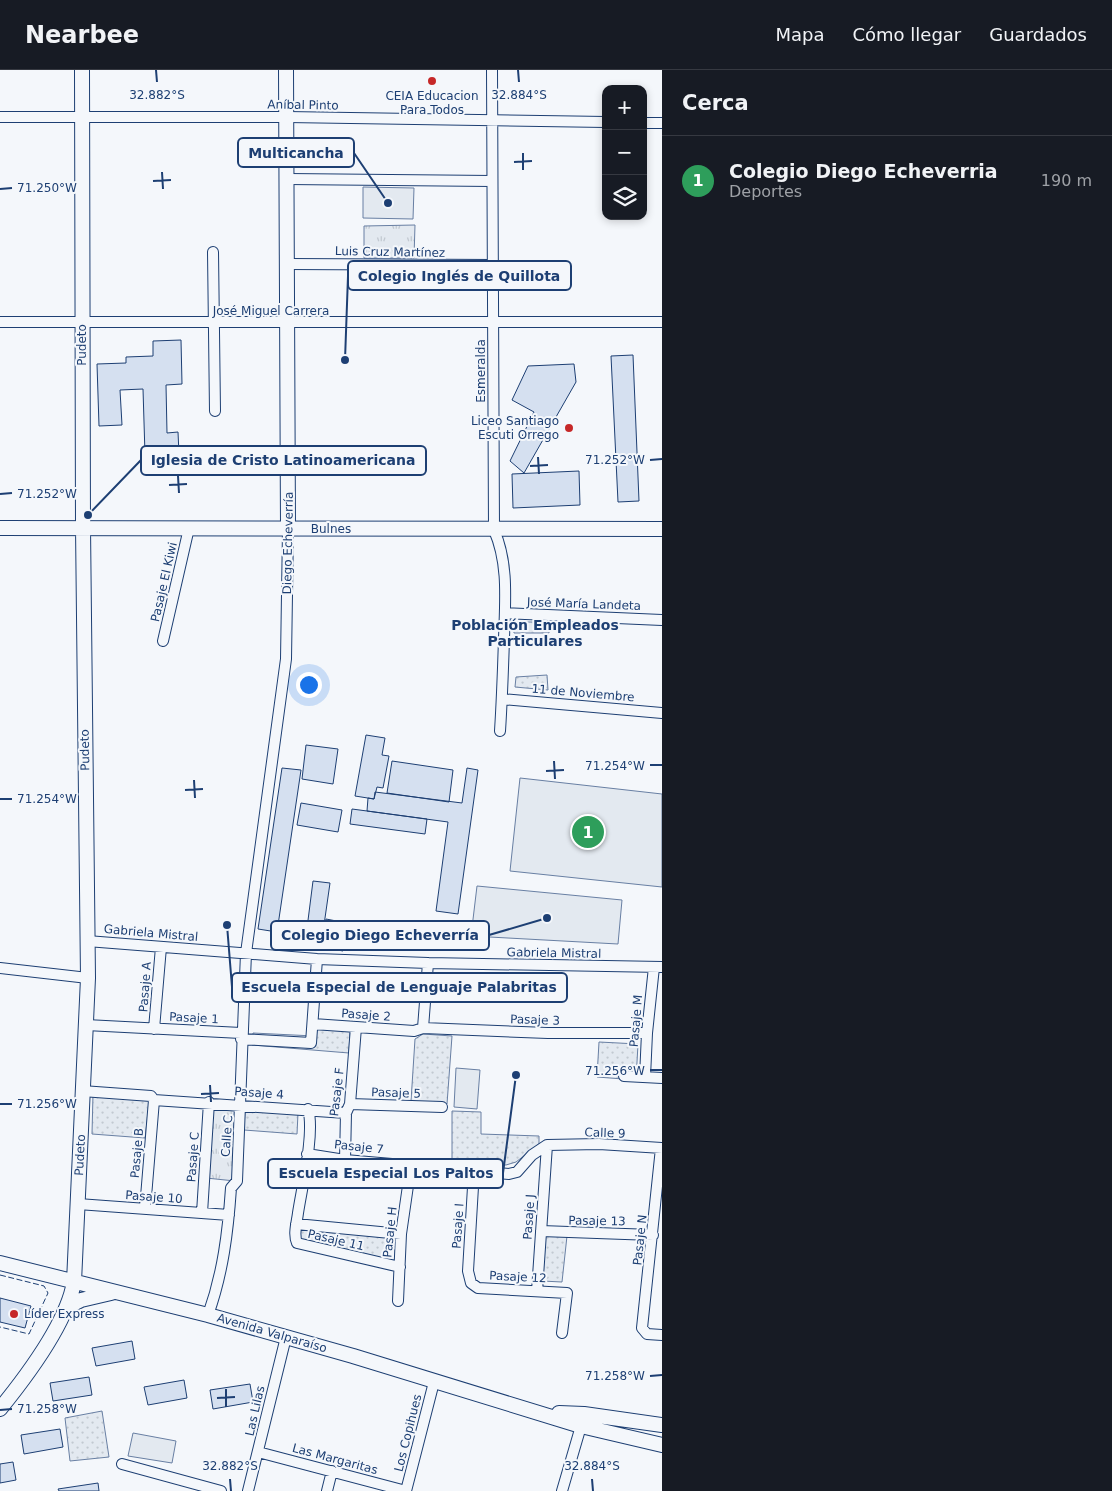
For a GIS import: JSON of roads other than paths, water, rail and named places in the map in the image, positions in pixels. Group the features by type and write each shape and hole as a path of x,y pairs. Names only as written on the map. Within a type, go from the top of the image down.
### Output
{"main road":[{"name":"Pudeto","path":"0,1409 42,1352 67,1307 74,1282 88,978 82,527 82,70"},
{"name":"Diego Echeverría","path":"286,70 289,324 288,529"},
{"name":"Bulnes","path":"0,528 662,529"},
{"name":"Avenida Valparaíso","path":"0,1263 208,1315 353,1356 434,1382 541,1412 581,1426 662,1445"},
{"path":"67,1307 81,1300 116,1292"},
{"name":"Avenida Valparaíso","path":"541,1412 584,1414 662,1425"}],"street":[{"name":"Esmeralda","path":"492,70 494,530 501,545 504,562 505,613 500,731"},
{"name":"Aníbal Pinto","path":"0,118 287,117 602,122"},
{"path":"647,123 662,123"},
{"path":"288,179 492,181"},
{"path":"213,252 215,411"},
{"name":"Luis Cruz Martínez","path":"288,264 493,265"},
{"name":"José Miguel Carrera","path":"0,322 289,324 662,322"},
{"name":"Pasaje El Kiwi","path":"163,641 189,528"},
{"name":"Diego Echeverría","path":"246,954 286,659 288,529"},
{"name":"José María Landeta","path":"505,613 662,620"},
{"name":"11 de Noviembre","path":"502,699 662,713"},
{"name":"Gabriela Mistral","path":"87,941 317,959 658,967"},
{"name":"Pasaje A","path":"154,1029 161,947"},
{"name":"Calle C","path":"208,1315 223,1263 231,1188 237,1181 242,1109 239,1104 246,954"},
{"path":"313,1024 317,959"},
{"path":"420,1029 428,963"},
{"name":"Pasaje M","path":"645,1077 647,1034 658,967"},
{"path":"0,968 88,978"},
{"name":"Pasaje 1","path":"86,1026 154,1029 312,1044 313,1024"},
{"name":"Pasaje 2","path":"313,1024 420,1029"},
{"name":"Pasaje F","path":"345,1160 356,1027"},
{"name":"Pasaje 3","path":"420,1029 647,1034"},
{"path":"624,1076 662,1078"},
{"name":"Pasaje 4","path":"82,1091 151,1096 154,1100 308,1108 348,1108"},
{"name":"Pasaje B","path":"145,1209 154,1100"},
{"name":"Pasaje C","path":"202,1213 209,1102"},
{"name":"Pasaje 5","path":"348,1108 442,1107"},
{"path":"296,1224 307,1154 308,1108"},
{"name":"Calle 9","path":"546,1145 598,1144 662,1148"},
{"name":"Pasaje 7","path":"307,1154 345,1160 510,1174 517,1172 532,1155 546,1145"},
{"name":"Pasaje J","path":"537,1291 546,1145"},
{"name":"Pasaje N","path":"662,1148 642,1328 645,1333 662,1335"},
{"name":"Pasaje H","path":"398,1301 401,1234 411,1165"},
{"name":"Pasaje I","path":"471,1282 468,1271 474,1170"},
{"name":"Pasaje 10","path":"78,1204 229,1215"},
{"name":"Pasaje 11","path":"400,1267 297,1243 295,1239 296,1224 401,1234"},
{"name":"Pasaje 13","path":"541,1231 653,1235"},
{"name":"Pasaje 12","path":"471,1282 478,1288 567,1293 562,1333"},
{"name":"Las Lilas","path":"248,1491 286,1337"},
{"name":"Los Copihues","path":"406,1491 434,1382"},
{"path":"562,1491 581,1426"},
{"name":"Las Margaritas","path":"258,1452 406,1491"},
{"path":"122,1464 221,1491"},
{"path":"327,1491 332,1471"}],"place":[{"name":"CEIA Educacion Para Todos","path":"432,81"},
{"name":"Multicancha","path":"388,203"},
{"name":"Colegio Inglés de Quillota","path":"345,360"},
{"name":"Liceo Santiago Escuti Orrego","path":"569,428"},
{"name":"Iglesia de Cristo Latinoamericana","path":"88,515"},
{"name":"Colegio Diego Echeverria","path":"588,832"},
{"name":"Colegio Diego Echeverría","path":"547,918"},
{"name":"Escuela Especial de Lenguaje Palabritas","path":"227,925"},
{"name":"Escuela Especial Los Paltos","path":"516,1075"},
{"name":"Líder Express","path":"14,1314"}],"district":[{"name":"Población Empleados Particulares","path":"535,634"}]}
